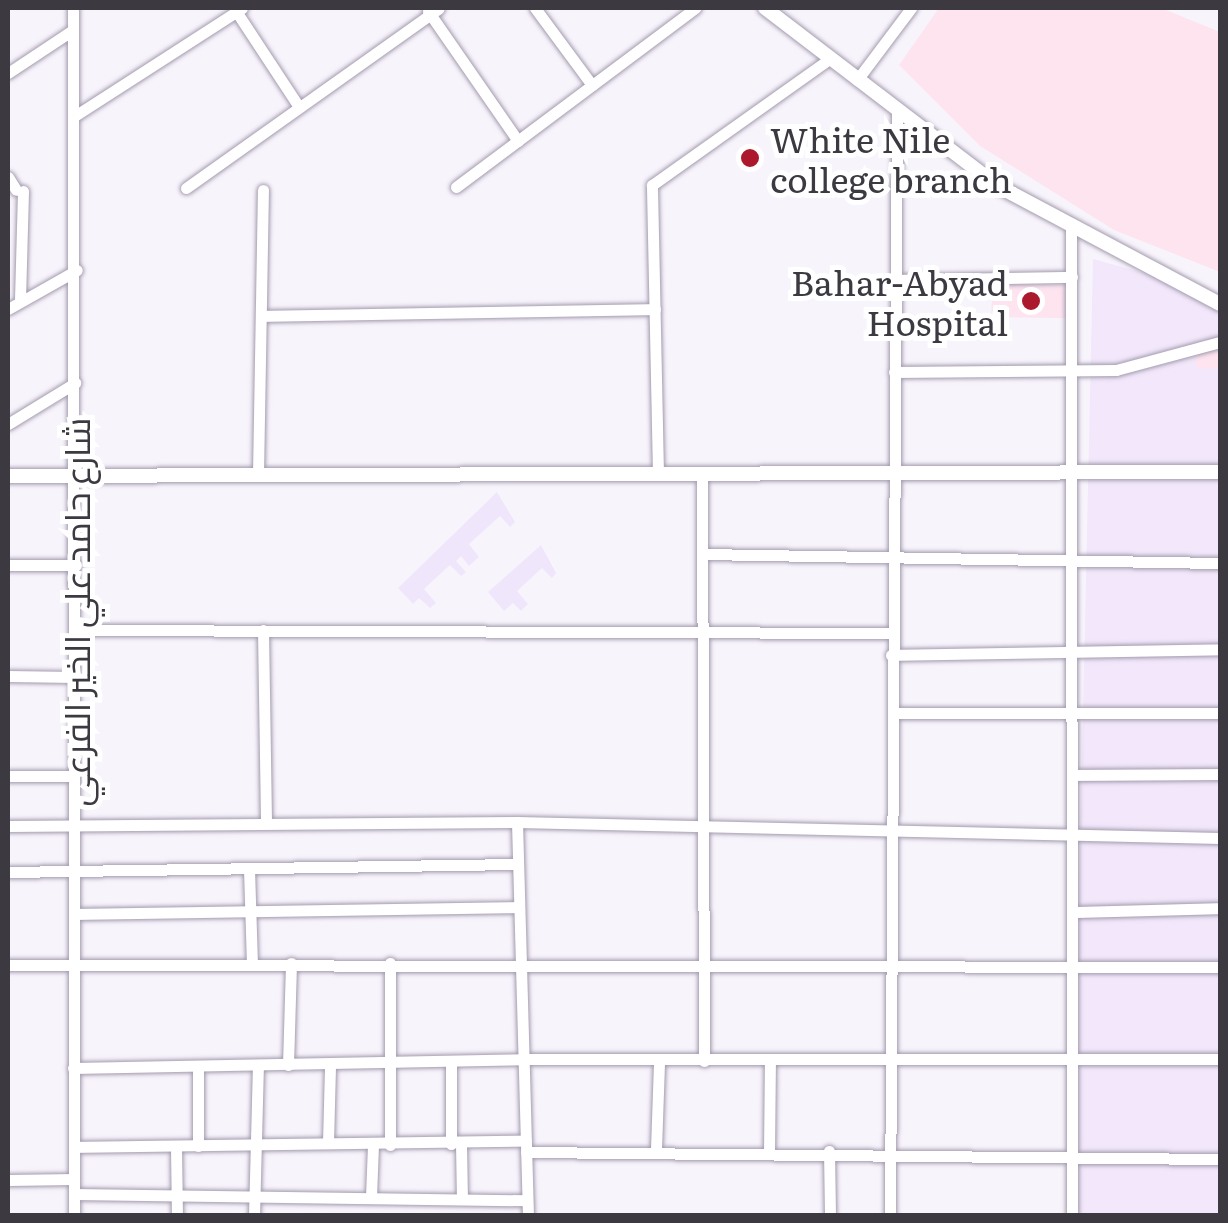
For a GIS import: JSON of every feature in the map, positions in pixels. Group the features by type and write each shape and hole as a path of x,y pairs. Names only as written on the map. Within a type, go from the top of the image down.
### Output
{"main road":[{"path":"765,8 998,186 1072,230 1220,304"},
{"path":"8,476 1220,472"}],"street":[{"name":"شارع حامد علي الخير الفرعي","path":"73,8 77,270 74,871 78,914 74,962 74,1216"},
{"path":"535,8 592,85"},
{"path":"456,187 695,8"},
{"path":"857,80 911,8"},
{"path":"73,117 239,9 300,107"},
{"path":"186,188 431,10 518,140"},
{"path":"8,73 73,30"},
{"path":"658,474 652,185 828,59"},
{"path":"890,1216 897,111"},
{"path":"8,177 20,191 20,300"},
{"path":"258,474 263,190"},
{"path":"1072,230 1072,1216"},
{"path":"8,309 77,270"},
{"path":"896,280 1072,277"},
{"path":"262,316 655,309"},
{"path":"894,372 1116,370 1220,342"},
{"path":"8,424 75,383"},
{"path":"702,475 704,1062"},
{"path":"702,554 1220,563"},
{"path":"8,564 76,565"},
{"path":"74,630 891,633"},
{"path":"264,630 266,820"},
{"path":"891,656 1074,649 1220,650"},
{"path":"8,676 74,676"},
{"path":"892,713 1220,713"},
{"path":"1073,775 1220,774"},
{"path":"8,776 74,776"},
{"path":"8,826 266,820 516,822 1072,838 1220,838"},
{"path":"516,822 528,1216"},
{"path":"8,872 517,864"},
{"path":"250,869 252,964"},
{"path":"78,914 518,907"},
{"path":"1072,912 1220,908"},
{"path":"390,962 390,1145"},
{"path":"8,965 390,962 892,970 1220,967"},
{"path":"288,1065 291,963"},
{"path":"73,1068 198,1069 523,1059 1220,1059"},
{"path":"451,1061 456,1144 466,1216"},
{"path":"656,1149 658,1061"},
{"path":"769,1152 770,1062"},
{"path":"328,1144 330,1065"},
{"path":"254,1216 258,1066"},
{"path":"198,1069 198,1146"},
{"path":"74,1147 456,1144 1220,1159"},
{"path":"371,1198 373,1146"},
{"path":"176,1147 176,1216"},
{"path":"829,1151 830,1216"},
{"path":"8,1180 74,1179"},
{"path":"74,1194 527,1200"},
{"path":"336,1216 338,1198"}],"shaded area":[{"path":"939,8 1161,8 1220,32 1220,272 1114,230 980,146 899,65"},
{"path":"1093,259 1220,294 1220,1215 1072,1216"},
{"name":"Bahar-Abyad Hospital","path":"992,284 1068,285 1067,318 991,317"},
{"path":"1220,345 1220,368 1197,369 1195,352"},
{"path":"497,492 515,522 510,527 500,516 469,544 479,557 469,566 461,556 456,561 466,572 461,576 450,565 424,589 436,603 430,608 419,598 413,604 398,588"},
{"path":"541,545 556,573 552,578 542,568 517,591 528,604 521,611 513,603 504,611 488,592"}],"place":[{"name":"White Nile college branch","path":"750,158"},
{"name":"Bahar-Abyad Hospital","path":"1031,301"}]}
